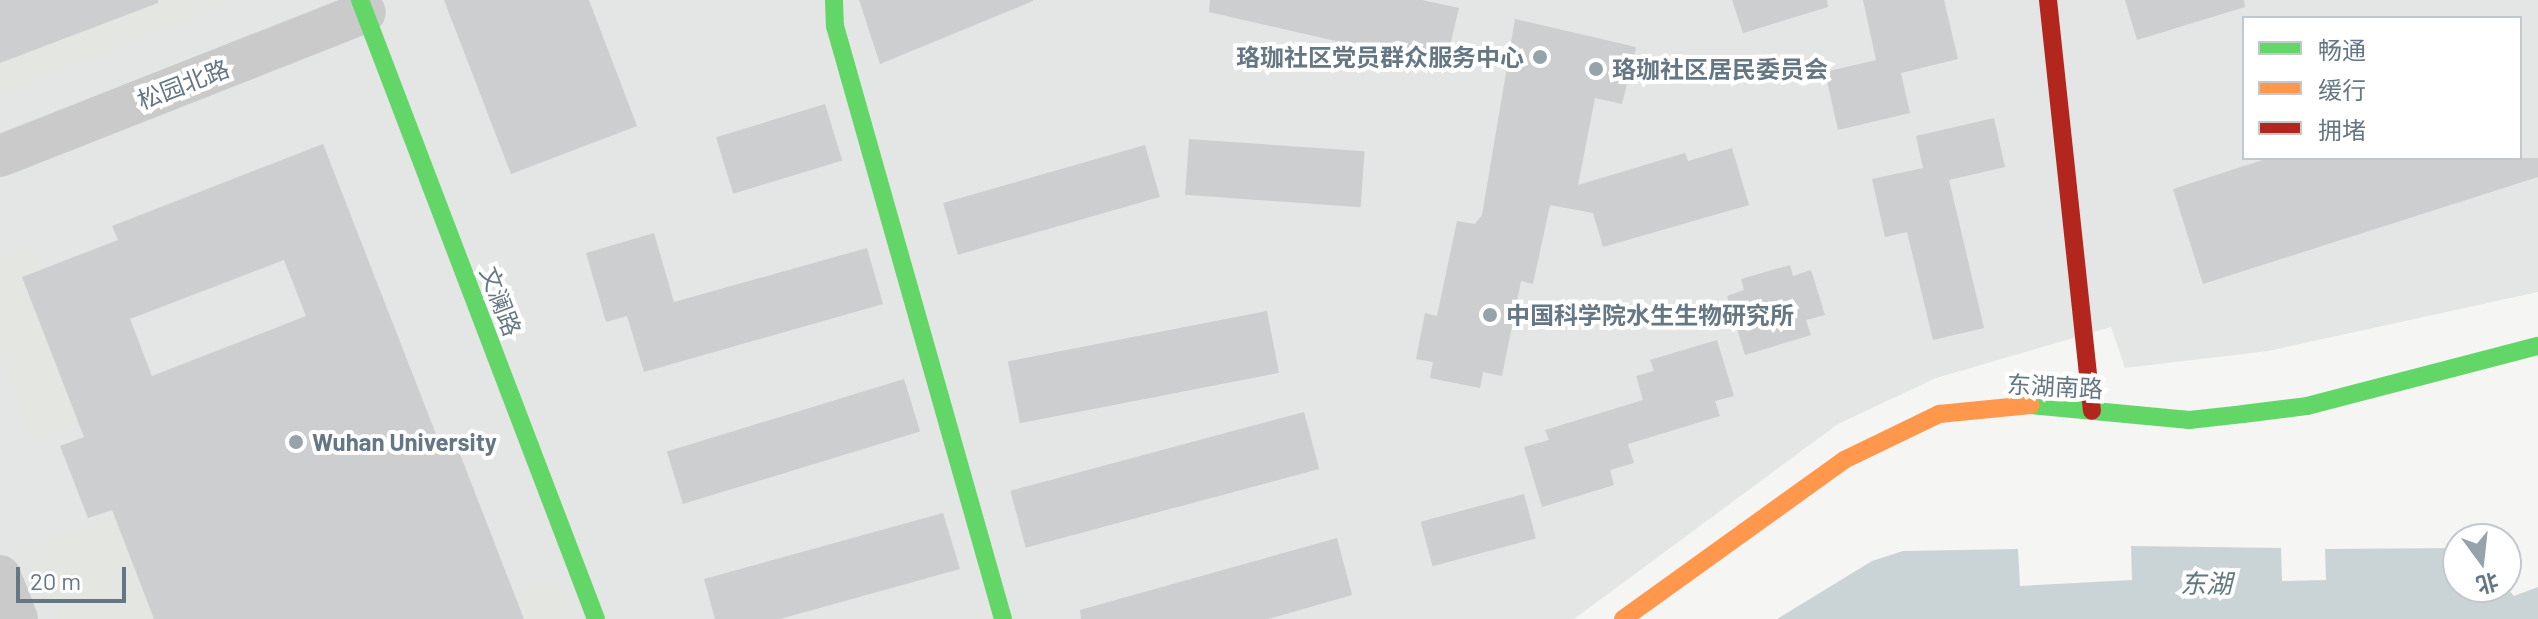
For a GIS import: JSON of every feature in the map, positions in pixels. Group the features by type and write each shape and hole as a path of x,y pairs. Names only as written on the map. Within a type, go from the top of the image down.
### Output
{"street":[{"path":"834,0 835,26 1003,619"},
{"path":"2048,0 2092,411"},
{"name":"松园北路","path":"0,156 363,6"},
{"name":"文澜路","path":"363,6 596,619"},
{"name":"东湖南路","path":"1623,619 1899,428 1980,408 2092,411 2189,420 2307,406 2538,346"},
{"path":"0,576 17,619"}],"shaded area":[{"name":"中国科学院水生生物研究所","path":"0,0 2538,0 2538,292 2268,351 2125,368 2111,327 1936,378 1838,424 1574,619 0,619"},
{"path":"126,0 236,0 0,92 0,63"},
{"path":"33,246 42,269 22,277 79,423 34,441 0,355 0,259"},
{"path":"116,519 154,619 54,619 27,550"},
{"path":"552,581 578,619 514,619 523,615 514,593"}],"water":[{"name":"东湖","path":"2131,546 2281,548 2282,581 2326,580 2325,549 2442,548 2442,603 2522,603 2522,593 2538,587 2538,619 1777,619 1872,561 1903,551 2018,549 2020,586 2132,580"}],"building":[{"path":"0,0 158,0 158,3 0,63"},
{"path":"444,0 589,0 637,126 511,174"},
{"path":"859,0 1033,0 1033,1 880,64"},
{"path":"1210,0 1422,0 1459,8 1445,66 1209,12"},
{"path":"1732,0 1827,0 1828,7 1743,33"},
{"path":"1863,0 1944,0 1958,59 1901,73 1910,113 1838,130 1825,72 1876,60"},
{"path":"2125,0 2244,0 2245,7 2137,40"},
{"path":"1515,19 1636,47 1622,104 1595,98 1578,185 1685,153 1688,161 1732,148 1749,205 1603,247 1593,213 1550,205 1533,284 1521,281 1502,376 1483,372 1480,388 1430,378 1433,362 1416,359 1425,313 1437,316 1457,221 1475,224 1482,215"},
{"path":"825,104 842,160 733,194 716,137"},
{"path":"1994,118 2005,167 1949,180 1984,328 1933,340 1907,232 1885,237 1872,179 1923,168 1916,136"},
{"path":"1189,139 1365,151 1361,207 1185,195"},
{"path":"323,144 441,447 455,441 524,619 154,619 112,510 88,518 60,446 84,437 22,277 118,240 112,226","holes":["284,260 306,316 152,376 130,319"]},
{"path":"1145,145 1160,197 958,255 943,203"},
{"path":"2538,158 2538,177 2203,284 2173,189 2263,160"},
{"path":"654,233 674,302 867,248 883,304 644,372 627,316 606,322 586,253"},
{"path":"1790,265 1793,276 1811,270 1825,315 1806,320 1811,335 1745,355 1727,296 1744,290 1741,279"},
{"path":"1267,311 1279,373 1020,423 1008,361"},
{"path":"1717,340 1734,396 1715,401 1720,416 1628,444 1634,463 1610,470 1614,485 1542,507 1524,447 1549,440 1545,430 1643,400 1636,376 1654,371 1650,360"},
{"path":"904,379 920,432 683,504 667,452"},
{"path":"1304,412 1319,469 1026,548 1010,491"},
{"path":"1524,494 1536,538 1433,566 1421,522"},
{"path":"943,513 960,569 780,619 715,619 704,579"},
{"path":"1337,538 1352,595 1268,619 1081,619 1080,610"}],"traffic: fast":[{"path":"360,0 596,619"},
{"path":"834,0 835,26 1003,619"},
{"path":"2031,405 2189,420 2243,414 2307,406 2538,346"}],"traffic: slow":[{"path":"1623,619 1844,460 1939,414 2031,405"}],"traffic: jam":[{"path":"2048,0 2092,411"}],"place":[{"name":"珞珈社区党员群众服务中心","path":"1540,57"},
{"name":"珞珈社区居民委员会","path":"1596,69"},
{"name":"中国科学院水生生物研究所","path":"1490,315"},
{"name":"Wuhan University","path":"296,442"}]}
